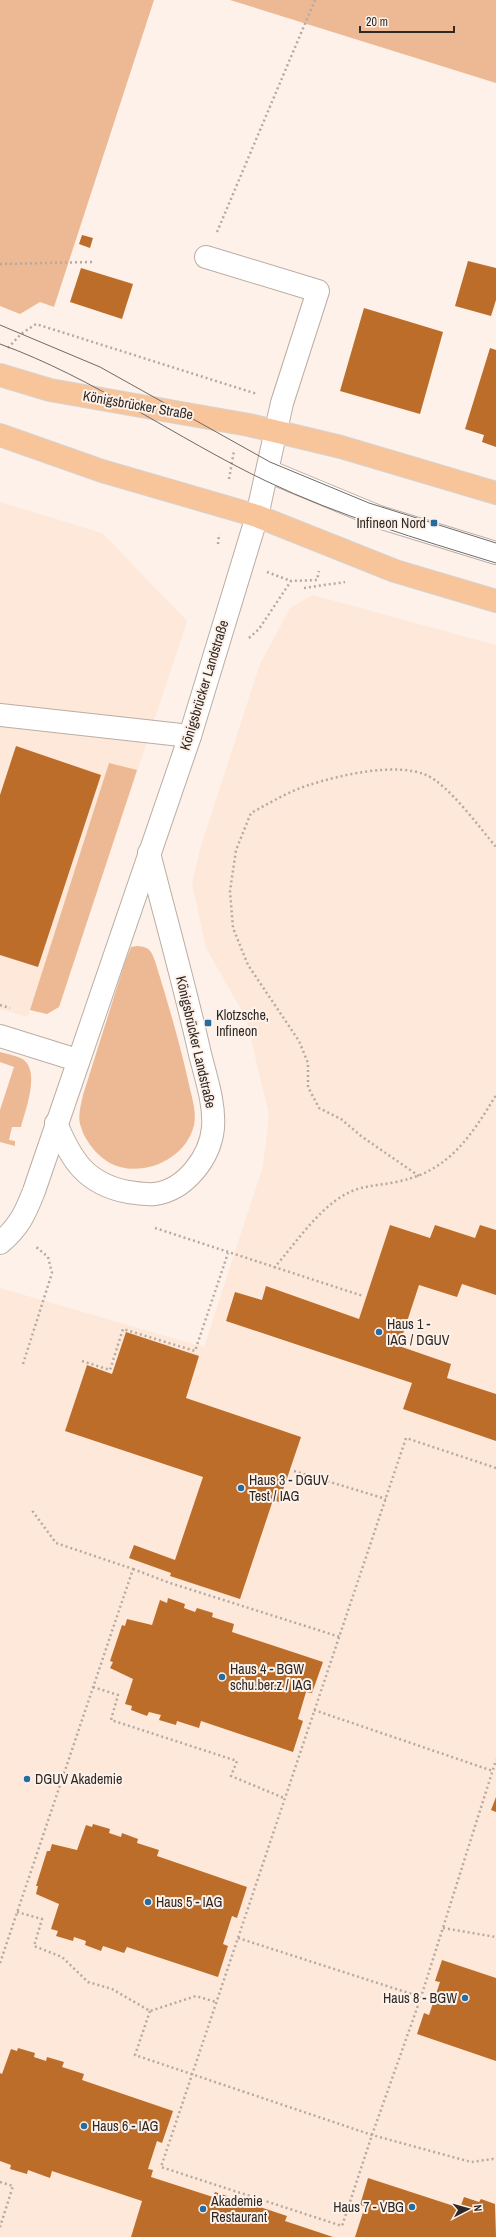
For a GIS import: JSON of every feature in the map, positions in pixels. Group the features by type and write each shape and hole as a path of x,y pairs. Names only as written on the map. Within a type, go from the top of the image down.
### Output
{"main road":[{"name":"Königsbrücker Straße","path":"0,375 50,390 178,411 276,432"},
{"path":"276,432 348,449 496,493"},
{"path":"0,435 102,471 257,516 395,571 496,601"}],"street":[{"name":"Königsbrücker Landstraße","path":"8,1237 26,1214 77,1060 190,736 257,516 282,403 318,292 206,257"},
{"path":"268,471 379,517 496,552"},
{"path":"0,715 190,736"},
{"name":"Königsbrücker Landstraße","path":"56,1123 68,1152 87,1174 115,1189 138,1194 155,1194 173,1188 183,1182 194,1172 210,1144 213,1112 194,1028 149,853"},
{"path":"0,1036 77,1060"}],"path":[{"path":"206,257 316,0"},
{"path":"0,264 92,262"},
{"path":"5,354 21,334 36,324 282,403"},
{"path":"304,588 346,582 348,577"},
{"path":"248,639 259,629 291,581 317,580"},
{"path":"419,1176 361,1136 341,1119 319,1108 308,1086 308,1063 299,1041 248,965 233,928 230,890 236,850 251,812 308,785 378,770 403,769 427,775 445,789 496,847"},
{"path":"274,1268 329,1205 347,1193 371,1184 395,1182 419,1176 460,1149 496,1096"},
{"path":"155,1228 363,1296"},
{"path":"8,1237 48,1257 52,1265 51,1278 24,1364"},
{"path":"82,1361 110,1370 123,1329 195,1351 228,1253"},
{"path":"496,1468 406,1438 161,2166 342,2226 372,2134 421,1997 496,1760"},
{"path":"294,1471 386,1499"},
{"path":"31,1509 56,1543 133,1568 170,1583 340,1637"},
{"path":"0,1963 133,1568"},
{"path":"93,1687 118,1694 111,1720 237,1761 231,1776 284,1798"},
{"path":"314,1710 493,1771"},
{"path":"17,1912 42,1919 34,1946 62,1957 88,1982 112,1989 150,2011 196,1996 216,2002"},
{"path":"443,1928 496,1937"},
{"path":"238,1938 421,1997"},
{"path":"150,2011 135,2055 372,2134 471,2162 493,2159 496,2161"},
{"path":"0,2182 13,2186 0,2227"}],"shaded area":[{"path":"0,0 154,0 54,307 40,302 20,314 0,306"},
{"path":"230,0 496,0 496,83"},
{"path":"0,502 102,533 187,621 59,1007 47,1014 30,1010 28,1017 0,1009"},
{"path":"313,595 496,645 496,2237 0,2237 0,1288 204,1347 263,1166 269,1115 246,1018 206,948 192,883 200,849 260,664 290,608"},
{"path":"109,763 137,770 59,1007 47,1014 30,1010"},
{"path":"131,947 144,947 149,950 155,961 173,1020 193,1103 195,1120 190,1136 184,1146 166,1161 143,1168 132,1169 114,1165 96,1152 83,1133 79,1115 83,1095 125,962"},
{"path":"0,1052 16,1056 24,1060 29,1066 31,1074 30,1092 21,1127 12,1127 9,1140 15,1141 15,1146 0,1142 0,1110 14,1067 0,1062"}],"building":[{"path":"82,235 93,238 90,248 79,244"},
{"path":"468,261 496,268 496,300 491,316 455,306"},
{"path":"81,268 133,284 122,319 70,302"},
{"path":"364,308 443,332 420,414 340,391"},
{"path":"490,348 496,350 496,447 482,442 484,435 465,429"},
{"path":"16,746 101,775 38,967 0,955 0,795"},
{"name":"Haus 1 - IAG / DGUV","path":"390,1225 430,1238 435,1225 475,1238 480,1225 496,1230 496,1295 462,1284 457,1297 419,1285 399,1346 451,1364 447,1378 496,1394 496,1441 403,1409 412,1383 226,1321 235,1292 262,1300 266,1286 359,1319"},
{"name":"Haus 3 - DGUV Test / IAG","path":"126,1332 199,1356 186,1398 301,1437 279,1502 273,1500 240,1599 170,1576 171,1573 129,1558 134,1545 175,1560 203,1477 65,1431 87,1365 112,1374"},
{"name":"Haus 4 - BGW schu.ber.z / IAG","path":"168,1598 185,1604 184,1608 195,1612 197,1608 213,1613 212,1617 234,1624 232,1632 323,1662 312,1693 306,1692 298,1719 303,1721 293,1752 201,1721 199,1728 177,1721 176,1725 159,1720 161,1715 149,1712 147,1716 131,1710 132,1706 125,1704 133,1679 110,1668 113,1662 110,1661 122,1625 125,1626 127,1619 152,1625 160,1600 167,1603"},
{"path":"496,1797 496,1812 491,1810"},
{"name":"Haus 5 - IAG","path":"93,1824 110,1829 109,1833 121,1837 122,1833 138,1839 137,1843 159,1850 157,1856 247,1887 237,1918 232,1916 223,1944 228,1946 218,1977 127,1947 124,1953 103,1946 101,1951 85,1945 86,1941 74,1937 73,1941 56,1936 58,1931 51,1929 59,1904 36,1894 38,1886 36,1886 47,1851 50,1851 52,1844 77,1850 86,1825 92,1827"},
{"name":"Haus 8 - BGW","path":"442,1960 496,1978 496,2061 417,2034 424,2013 429,2015 440,1982 435,1981"},
{"name":"Haus 6 - IAG","path":"18,2048 35,2053 34,2057 46,2061 47,2057 64,2062 62,2067 84,2074 82,2080 173,2111 162,2143 157,2141 148,2169 153,2170 151,2177 213,2197 215,2192 287,2216 285,2221 333,2237 131,2237 142,2201 52,2171 50,2178 28,2170 27,2174 10,2169 11,2165 0,2161 0,2073 2,2074 11,2049 17,2051"},
{"name":"Haus 7 - VBG","path":"368,2178 460,2208 464,2197 479,2202 481,2199 495,2204 496,2237 355,2237 365,2206 360,2205"}],"tram line":[{"path":"0,325 100,367 270,462 369,503 496,543"},
{"path":"0,344 69,374 233,464 294,494 379,526 496,563"}],"place":[{"name":"Infineon Nord","path":"434,523"},
{"name":"Klotzsche, Infineon","path":"208,1023"},
{"name":"Haus 1 - IAG / DGUV","path":"379,1332"},
{"name":"Haus 3 - DGUV Test / IAG","path":"241,1488"},
{"name":"Haus 4 - BGW schu.ber.z / IAG","path":"222,1677"},
{"name":"DGUV Akademie","path":"27,1779"},
{"name":"Haus 5 - IAG","path":"148,1902"},
{"name":"Haus 8 - BGW","path":"465,1998"},
{"name":"Haus 6 - IAG","path":"84,2126"},
{"name":"Haus 7 - VBG","path":"412,2207"},
{"name":"Akademie Restaurant","path":"203,2209"}]}
